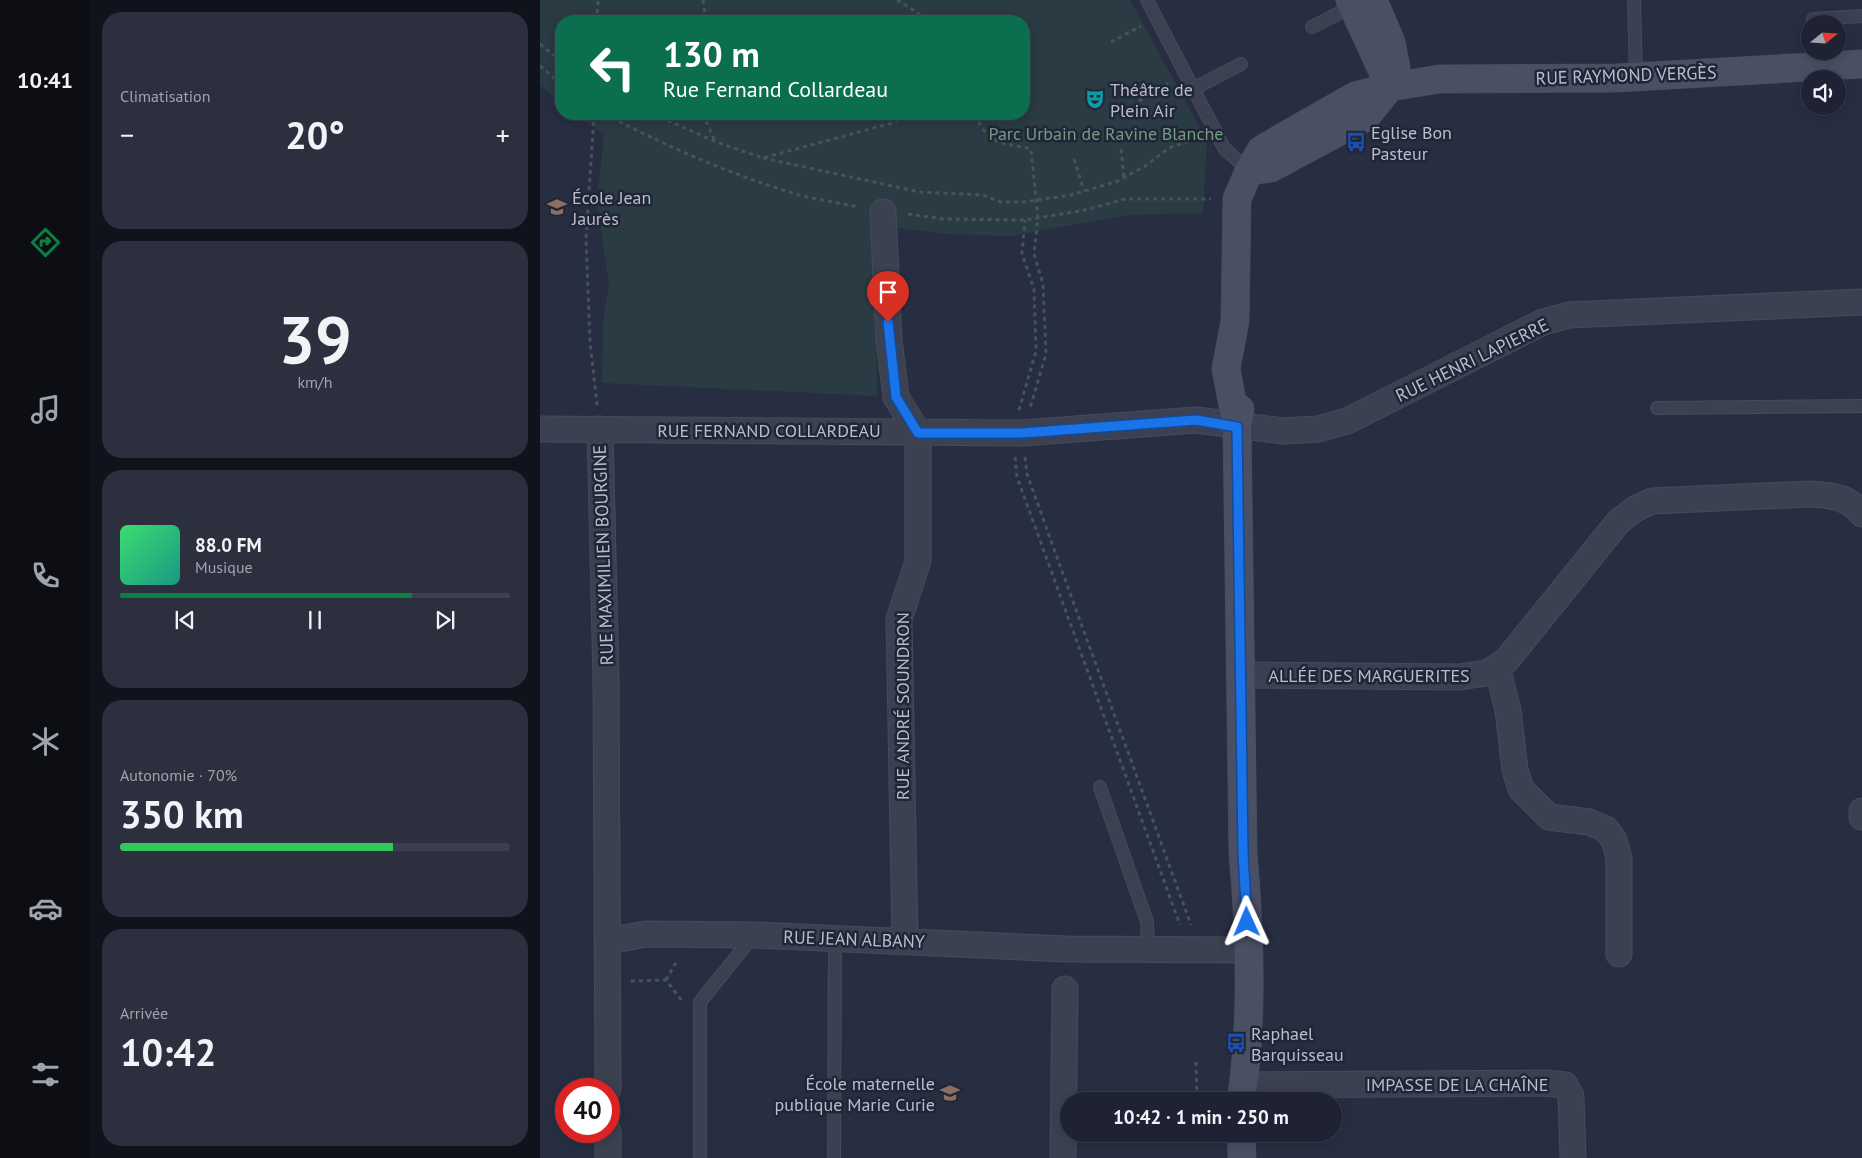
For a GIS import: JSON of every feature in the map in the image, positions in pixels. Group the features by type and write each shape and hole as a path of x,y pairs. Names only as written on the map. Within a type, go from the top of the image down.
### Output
{"street":[{"path":"1359,2 1390,87"},
{"name":"RUE RAYMOND VERGÈS","path":"1237,199 1249,171 1262,150 1355,96 1390,87 1452,78 1636,76 1804,60"},
{"name":"RUE RAYMOND VERGÈS","path":"1824,60 1862,64"},
{"path":"1237,199 1235,321 1244,370 1237,427 1242,675 1243,853 1247,897 1239,950 1248,1051 1243,1092"},
{"path":"883,212 889,340 896,397 918,433"},
{"name":"RUE HENRI LAPIERRE","path":"1237,427 1283,431 1318,429 1347,421 1543,322 1569,315 1862,302"},
{"name":"RUE FERNAND COLLARDEAU","path":"540,429 871,430 918,433 1017,433 1196,420 1237,427"},
{"name":"RUE MAXIMILIEN BOURGINE","path":"600,429 606,681 608,941"},
{"name":"RUE ANDRÉ SOUNDRON","path":"905,941 899,619 918,561 918,433"},
{"name":"ALLÉE DES MARGUERITES","path":"1242,675 1459,677 1487,673 1506,661 1619,521 1635,509 1652,501 1810,494 1833,495 1855,504 1862,514"},
{"path":"1496,667 1508,710 1515,770 1521,789 1549,818 1589,822 1606,829 1614,840 1619,858 1619,954"},
{"path":"1862,811 1862,817"},
{"name":"RUE JEAN ALBANY","path":"608,941 646,934 754,935 1066,948 1148,949 1194,941 1239,950"},
{"path":"608,941 608,1078"},
{"path":"1063,1158 1065,989"},
{"name":"IMPASSE DE LA CHAÎNE","path":"1336,1092 1546,1083 1565,1085 1571,1096 1573,1158"},
{"path":"1241,1142 1242,1158"},
{"path":"608,1143 608,1158"}],"lane":[{"path":"1147,0 1195,88 1224,148 1249,171"},
{"path":"1634,0 1636,76"},
{"path":"1312,27 1359,2"},
{"path":"1846,17 1862,16"},
{"path":"1195,88 1241,64"},
{"path":"1657,408 1862,406"},
{"path":"1100,787 1147,922 1148,949"},
{"path":"700,1158 700,1002 754,935"},
{"path":"834,1158 835,938"}],"path":[{"path":"597,15 598,0"},
{"path":"703,0 705,15"},
{"path":"897,0 921,15"},
{"path":"1111,42 1156,18"},
{"path":"540,44 555,56"},
{"path":"540,66 555,79"},
{"path":"1139,101 1186,72"},
{"path":"594,120 586,239 590,342 600,429"},
{"path":"617,120 653,139 736,174 800,195 883,212 944,219 1025,220 1085,210 1125,199 1237,199"},
{"path":"666,120 716,142 763,158 920,192 983,195 1001,202 1036,201 1084,191 1124,178 1145,166 1169,148 1217,132"},
{"path":"706,120 716,142"},
{"path":"763,158 898,120"},
{"path":"979,120 987,134 1001,144 1032,149 1038,217 1034,254 1043,284 1046,354 1017,433 1027,474 1194,941"},
{"path":"1121,149 1124,178"},
{"path":"1074,159 1084,191"},
{"path":"1025,220 1022,254 1034,289 1036,350 1017,433 1017,477 1184,935 1194,941"},
{"path":"623,981 666,980 688,1008"},
{"path":"1196,1062 1197,1092"}],"green space":[{"name":"Parc Urbain de Ravine Blanche","path":"540,0 1130,0 1207,141 1203,213 1130,215 1010,236 944,234 876,225 877,396 602,383 603,321 609,285 597,204 604,134 583,120 1030,120 1030,15 555,15 555,98 540,85"}],"place":[{"name":"Théâtre de Plein Air","path":"1095,99"},
{"name":"Eglise Bon Pasteur","path":"1356,142"},
{"name":"École Jean Jaurès","path":"557,207"},
{"name":"Raphael Barquisseau","path":"1236,1043"},
{"name":"École maternelle publique Marie Curie","path":"950,1093"}],"route":[{"path":"888,322 896,397 918,433 1022,433 1196,420 1237,427 1242,675 1243,853 1247,922"}]}
